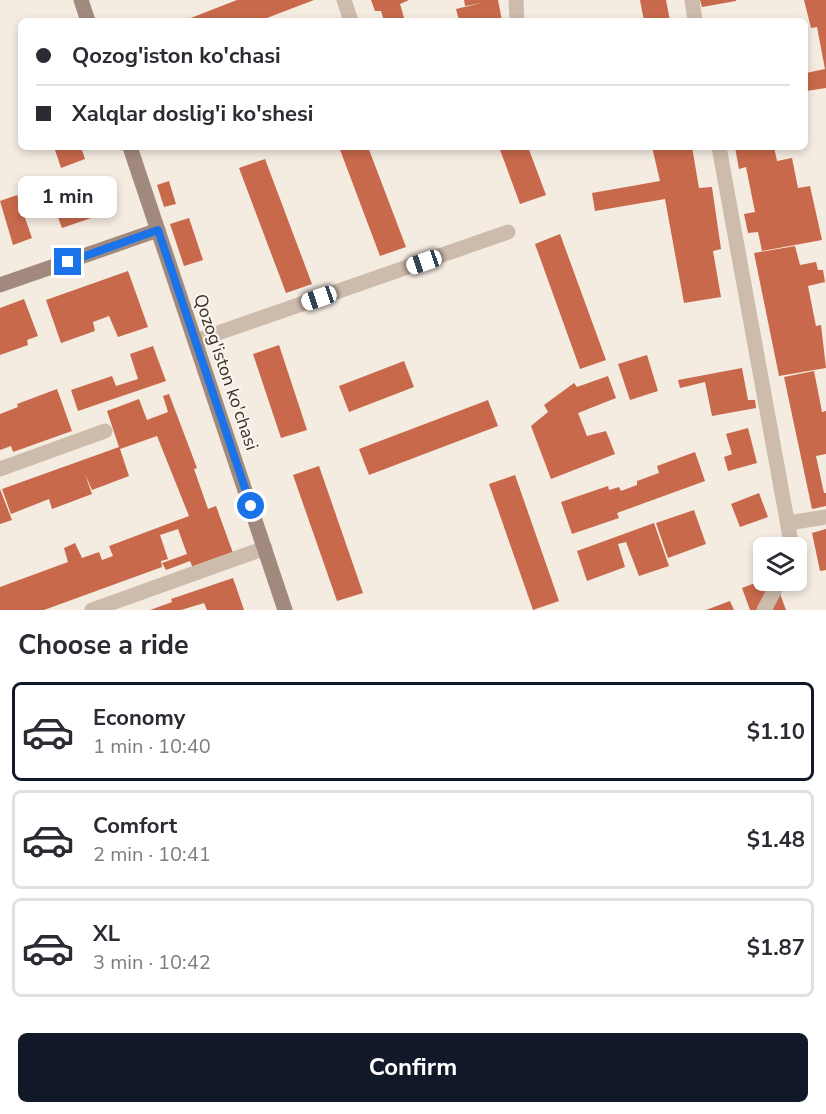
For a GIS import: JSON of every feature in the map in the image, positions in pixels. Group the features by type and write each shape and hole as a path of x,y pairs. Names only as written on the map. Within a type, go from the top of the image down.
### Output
{"street":[{"path":"81,0 87,18"},
{"path":"344,0 350,18"},
{"path":"516,0 517,18"},
{"path":"692,0 695,18"},
{"name":"Qozog'iston ko'chasi","path":"131,150 285,610"},
{"path":"720,150 790,537"},
{"path":"0,285 158,230"},
{"path":"195,341 508,232"},
{"path":"0,469 105,431"},
{"path":"788,524 826,517"},
{"path":"92,610 265,548"},
{"path":"771,608 776,591"}],"building":[{"path":"237,0 314,0 267,18 191,18"},
{"path":"371,0 409,0 400,4 404,18 383,18 381,11 375,11"},
{"path":"464,0 498,0 501,18 458,18 456,9 481,3 465,6"},
{"path":"640,0 666,0 669,18 643,18"},
{"path":"700,0 736,0 736,1 702,7"},
{"path":"804,0 826,0 826,88 808,91 808,73 825,69 817,27 811,28"},
{"path":"55,150 82,150 85,159 61,168"},
{"path":"340,150 369,150 406,247 380,256"},
{"path":"500,150 529,150 546,195 520,204"},
{"path":"653,150 693,150 699,188 712,187 721,249 713,251 721,297 684,303 665,199 595,211 592,193 660,181"},
{"path":"736,150 775,150 777,161 792,158 798,188 810,186 822,240 762,251 758,232 748,233 744,214 755,212 746,167 739,169"},
{"path":"265,159 312,284 286,293 239,168"},
{"path":"169,181 176,204 164,207 157,185"},
{"path":"87,192 92,205 99,203 103,214 62,228 53,204"},
{"path":"17,195 32,238 13,245 0,201"},
{"path":"189,218 203,260 184,266 170,224"},
{"path":"560,234 606,360 580,369 535,244"},
{"path":"795,246 800,265 816,262 818,270 823,270 825,282 808,286 816,326 821,325 826,368 779,376 754,253"},
{"path":"128,271 148,327 118,337 109,316 93,322 95,331 61,343 46,300"},
{"path":"24,299 38,336 27,340 28,345 0,355 0,308"},
{"path":"279,345 307,430 281,438 253,354"},
{"path":"153,346 166,381 78,411 71,390 112,376 116,386 138,379 130,354"},
{"path":"647,355 658,391 630,400 618,364"},
{"path":"404,361 414,387 349,412 339,386"},
{"path":"742,368 748,400 755,400 756,408 712,416 705,382 680,388 678,380"},
{"path":"814,371 822,412 826,411 826,454 816,456 824,493 826,493 826,506 812,509 784,377"},
{"path":"608,376 616,398 578,413 587,436 606,431 615,454 551,479 531,426 548,412 544,405 574,383 577,387"},
{"path":"57,389 72,431 13,452 11,446 0,450 0,414 18,407 17,404"},
{"path":"169,394 197,468 194,469 208,509 216,506 233,553 193,568 190,561 166,570 162,563 187,554 178,529 160,535 168,559 161,561 162,567 44,610 0,610 0,587 68,562 64,548 75,543 82,558 99,552 102,560 113,556 109,546 189,516 157,436 120,449 129,476 92,490 85,474 92,494 52,509 49,499 11,514 2,489 119,447 107,411 139,399 147,420 168,412 163,396"},
{"path":"488,400 498,426 369,475 359,449"},
{"path":"748,428 757,463 728,471 724,457 732,454 726,434"},
{"path":"695,452 705,481 617,513 619,518 572,534 561,502 608,486 609,490 619,487 621,491 637,485 637,481 659,473 657,466"},
{"path":"319,466 363,593 337,601 293,475"},
{"path":"515,475 559,601 533,610 489,484"},
{"path":"0,489 12,520 0,524"},
{"path":"759,493 768,517 740,527 731,504"},
{"path":"694,510 706,544 668,558 656,523"},
{"path":"654,523 669,566 639,576 626,542 618,544 625,567 587,581 577,551"},
{"path":"826,529 826,570 820,571 812,533"},
{"path":"233,578 244,610 207,610 204,603 181,610 150,610 172,602 171,599"},
{"path":"753,584 753,591 779,591 786,610 750,610 742,588"},
{"path":"730,601 734,610 706,610"}],"route":[{"path":"68,262 158,230 251,506"}]}
